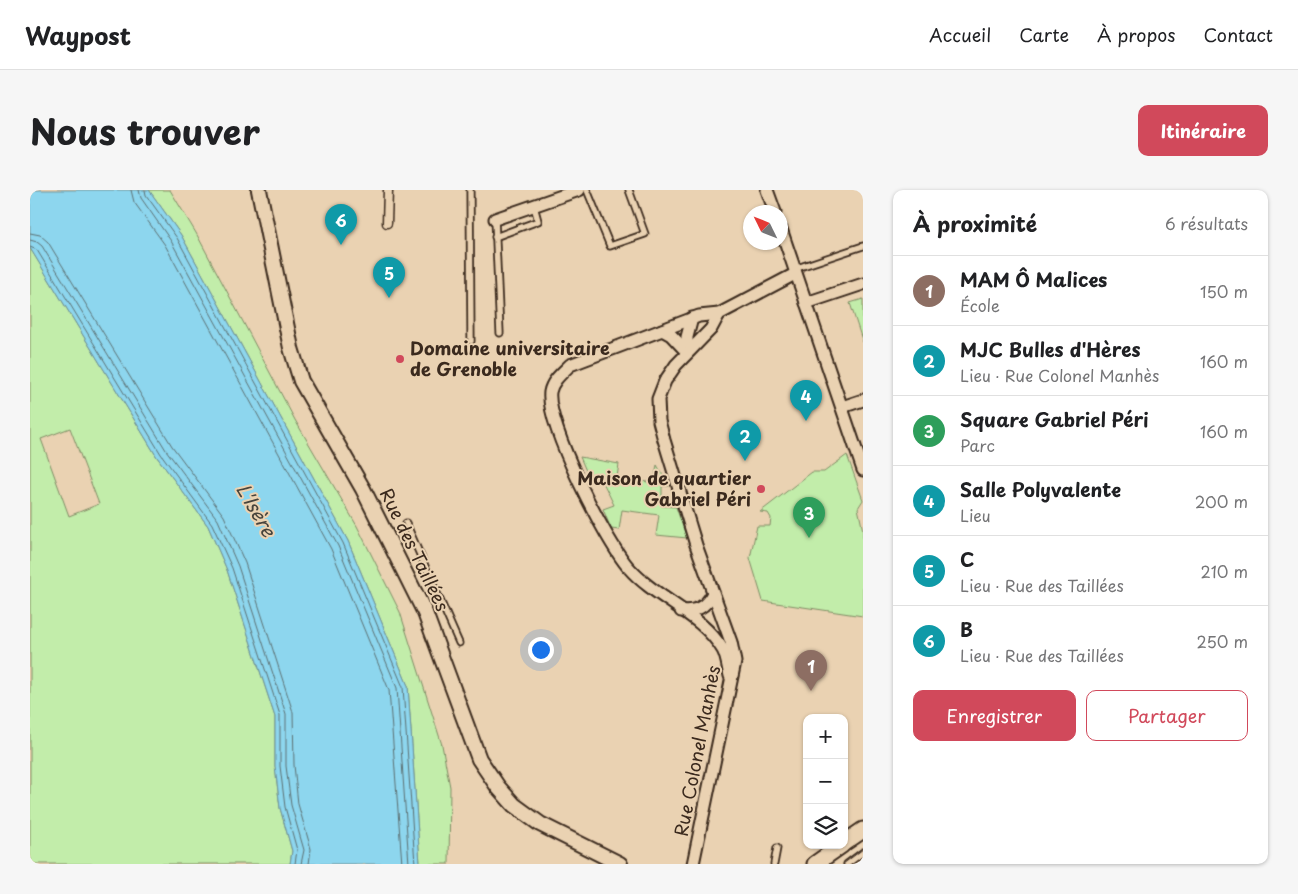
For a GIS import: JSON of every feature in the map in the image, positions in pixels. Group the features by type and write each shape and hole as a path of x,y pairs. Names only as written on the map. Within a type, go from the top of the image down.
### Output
{"main road":[{"path":"848,840 863,830"},
{"path":"815,864 836,849"}],"street":[{"name":"Rue des Taillées","path":"259,190 291,348 301,381 363,489 425,612 479,758 490,778 520,809 540,824 620,864"},
{"path":"387,223 388,190"},
{"path":"495,219 579,190"},
{"path":"767,190 772,205"},
{"path":"787,250 863,470"},
{"name":"Rue Colonel Manhès","path":"693,864 730,678 735,662 731,642 713,593 659,421 658,400 665,381 687,352 711,328 719,314 795,272"},
{"path":"806,303 863,284"},
{"path":"719,314 692,318 570,365 557,378 550,392 552,415 567,452 599,522 618,554 630,569 652,589 705,628 724,651 730,678"},
{"path":"687,352 687,337 692,318"},
{"path":"662,330 671,335 687,352"},
{"path":"842,407 863,400"},
{"path":"681,611 696,611 707,603 713,593"}],"lane":[{"path":"470,190 471,341"},
{"path":"588,190 610,246 645,234 629,190"},
{"path":"495,237 538,220 534,206"},
{"path":"495,219 500,333"},
{"path":"795,272 863,246"},
{"path":"406,523 459,643"},
{"path":"774,864 777,848"},
{"path":"847,864 863,852"}],"green space":[{"path":"149,190 170,190 196,233 295,420 357,526 400,612 442,745 450,787 449,864 420,864 408,686 348,541 181,235"},
{"path":"30,248 157,457 208,526 227,570 275,717 275,766 280,808 292,851 290,864 30,864","holes":["70,428 99,504 69,516 41,439"]},
{"path":"863,299 863,343 850,303"},
{"path":"847,455 863,500 858,508 863,531 863,616 763,601 750,558 757,526 770,526 771,518 768,513 760,512 812,472 824,472"},
{"path":"580,457 619,464 617,477 654,483 657,465 669,486 662,486 662,506 676,507 687,538 656,535 659,515 622,510 619,530 611,529 603,509 614,505 600,476 590,480"}],"water":[{"name":"L'Isère","path":"30,190 149,190 181,235 348,541 408,686 420,864 290,864 292,851 280,808 275,766 275,717 227,570 208,526 157,457 30,248"}],"tram line":[{"path":"843,864 863,849"}],"place":[{"name":"B","path":"341,245"},
{"name":"C","path":"389,298"},
{"name":"Domaine universitaire de Grenoble","path":"400,359"},
{"name":"Salle Polyvalente","path":"806,421"},
{"name":"MJC Bulles d'Hères","path":"745,461"},
{"name":"Maison de quartier Gabriel Péri","path":"761,489"},
{"name":"Square Gabriel Péri","path":"809,538"},
{"name":"MAM Ô Malices","path":"811,691"}]}
